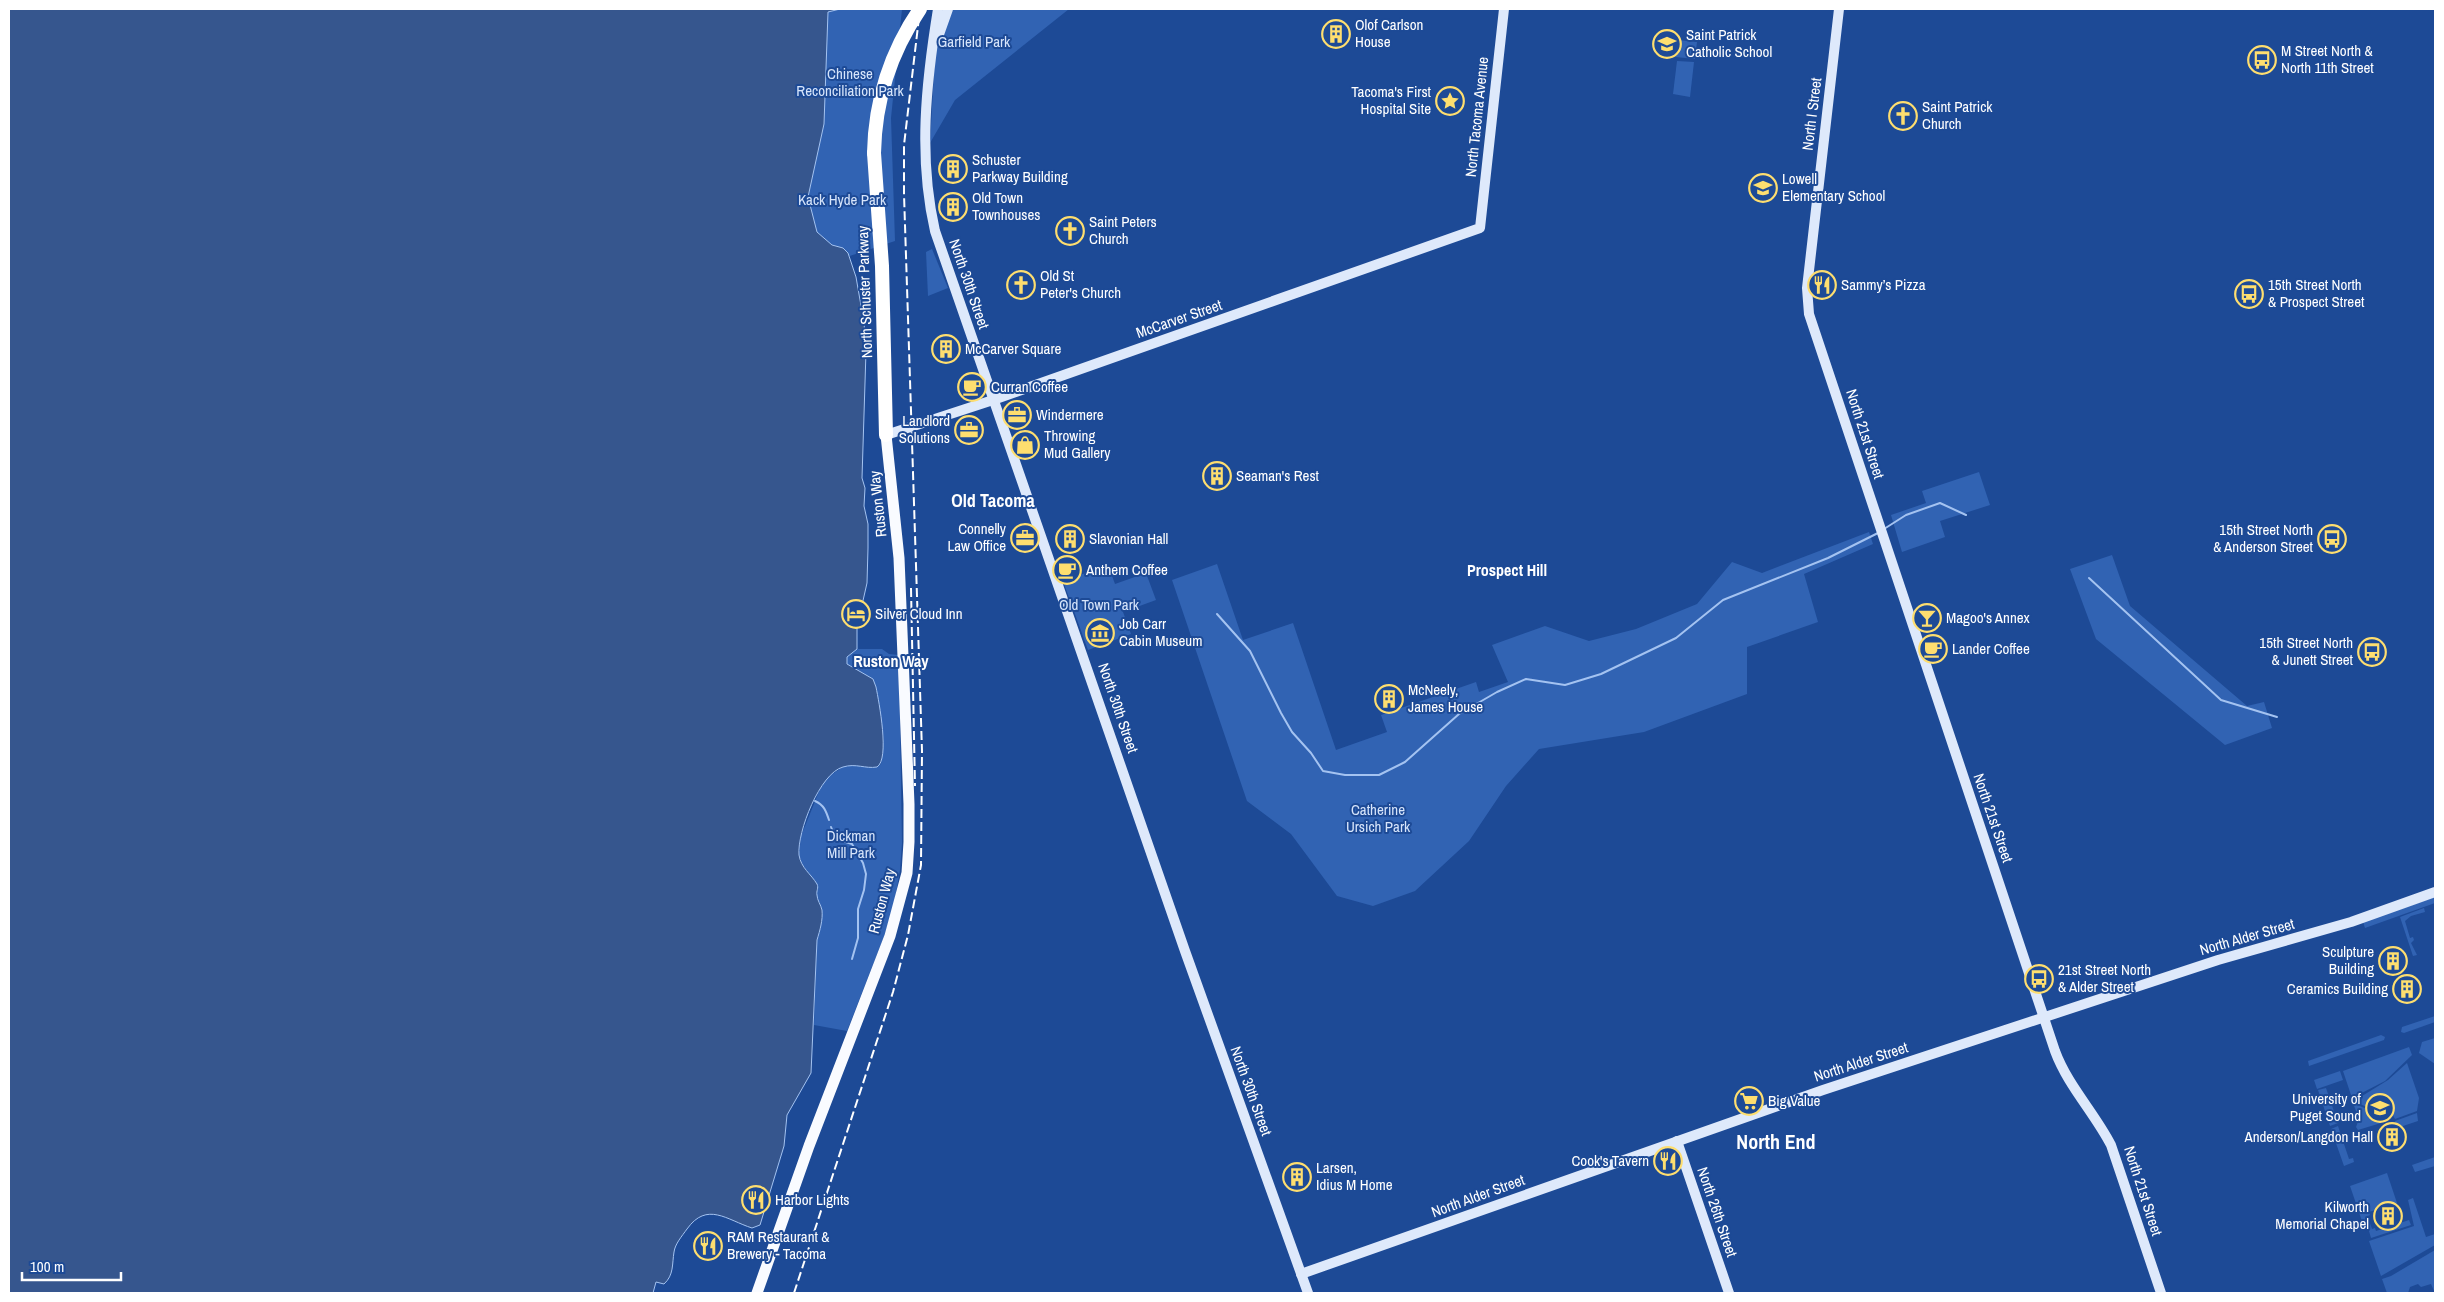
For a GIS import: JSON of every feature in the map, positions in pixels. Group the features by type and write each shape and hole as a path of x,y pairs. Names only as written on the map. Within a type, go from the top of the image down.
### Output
{"highway":[{"name":"North Schuster Parkway","path":"886,435 882,266 874,153 875,123 886,75 902,36 920,9"}],"main road":[{"name":"North 30th Street","path":"938,9 924,124 926,172 931,211 941,250 1189,960 1308,1293"},
{"path":"933,52 948,9"},
{"name":"North Tacoma Avenue","path":"1480,228 1504,9"},
{"name":"North I Street","path":"1818,341 1809,314 1806,295 1839,9"},
{"name":"McCarver Street","path":"886,435 994,400 1480,228"},
{"name":"North 21st Street","path":"1818,341 2060,1066 2103,1129 2111,1145 2161,1293"},
{"name":"Ruston Way","path":"757,1293 813,1137 890,936 907,873 909,814 900,591 886,435"},
{"name":"North Alder Street","path":"1301,1274 1677,1141 2218,960 2351,922 2435,892"},
{"name":"North 26th Street","path":"1677,1141 1729,1293"}],"green space":[{"path":"817,9 902,9 891,118 895,241 783,278"},
{"name":"Garfield Park","path":"949,9 1069,9 955,100 930,143 935,53"},
{"path":"1678,40 1697,42 1695,59 1676,57"},
{"path":"1677,61 1694,62 1690,97 1673,94"},
{"path":"932,249 948,288 928,296 926,252"},
{"path":"1979,472 1990,505 1940,521 1945,537 1902,552 1891,515 1926,503 1922,491"},
{"name":"Catherine Ursich Park","path":"1869,532 1873,544 1804,574 1818,622 1747,647 1747,694 1644,732 1539,749 1506,786 1469,841 1415,891 1373,906 1337,896 1291,834 1247,801 1172,580 1217,564 1243,640 1293,623 1336,750 1387,732 1381,715 1476,682 1479,692 1508,682 1492,645 1545,626 1589,641 1636,629 1697,604 1732,562 1762,573"},
{"path":"2112,555 2130,606 2247,706 2264,702 2272,728 2225,745 2096,639 2070,569"},
{"name":"Old Town Park","path":"1108,565 1115,584 1146,573 1156,600 1123,612 1131,634 1088,650 1063,581"},
{"name":"Dickman Mill Park","path":"857,649 882,649 889,654 899,655 902,843 895,899 885,934 847,1031 814,1025 817,940 821,926 822,909 816,894 816,883 802,864 799,855 801,836 822,784 827,777 843,767 857,764 873,768 881,764 884,739 876,687 873,679 847,664 847,657"},
{"path":"2435,897 2435,903 2365,928 2363,922"},
{"path":"2424,908 2425,912 2411,916 2405,921 2410,938 2413,937 2414,940 2411,943 2417,955 2413,956 2400,917"},
{"path":"2435,1016 2435,1022 2404,1033 2401,1032 2402,1027"},
{"path":"2381,1035 2385,1037 2384,1040 2309,1066 2308,1061"},
{"path":"2435,1038 2435,1064 2419,1053 2422,1042"},
{"path":"2409,1047 2412,1055 2385,1081 2352,1098 2343,1071"},
{"path":"2407,1063 2419,1098 2417,1111 2395,1119 2389,1108 2377,1112 2354,1101 2388,1080"},
{"path":"2340,1071 2343,1080 2317,1089 2314,1080"},
{"path":"2326,1088 2338,1123 2330,1126 2318,1090"},
{"path":"2353,1103 2378,1114 2381,1123 2358,1130 2356,1127 2359,1119"},
{"path":"2417,1113 2418,1121 2397,1128 2395,1121"},
{"path":"2338,1126 2349,1159 2353,1158 2354,1162 2344,1166 2331,1129"},
{"path":"2435,1157 2435,1166 2415,1172 2412,1165"},
{"path":"2387,1173 2397,1203 2369,1212 2369,1222 2363,1224 2350,1186"},
{"path":"2413,1198 2426,1237 2435,1234 2435,1245 2381,1276 2369,1241 2414,1226 2408,1200"},
{"path":"2409,1220 2411,1225 2371,1238 2367,1224 2370,1223 2372,1229 2375,1228 2376,1231"},
{"path":"2435,1250 2435,1293 2431,1284 2421,1287 2418,1284 2410,1287 2408,1293 2387,1293 2382,1279 2391,1276"}],"shaded area":[{"path":"9,9 840,9 828,12 824,124 808,197 817,232 832,245 843,248 848,253 856,277 864,323 866,351 862,478 865,488 864,506 868,524 867,583 857,627 857,649 847,657 847,664 873,679 881,717 883,753 881,762 877,767 848,766 834,772 818,791 802,832 799,845 800,860 817,884 817,897 822,914 817,940 811,1073 787,1115 784,1146 760,1225 752,1228 718,1215 702,1216 687,1229 679,1240 674,1252 670,1277 664,1284 656,1282 653,1293 9,1293"}],"waterway":[{"path":"1884,529 1906,515 1940,503 1966,515"},
{"path":"1217,614 1250,651 1292,732 1311,753 1323,771 1345,775 1379,775 1405,762 1459,714 1497,692 1526,679 1565,685 1601,674 1676,638 1723,600 1828,558 1878,533"},
{"path":"2089,578 2221,700 2277,717"},
{"path":"815,801 821,804 829,820"},
{"path":"831,827 837,838 852,844 863,863 866,874 864,890 858,909 858,938 852,959"}],"railway":[{"path":"794,1293 893,992 908,935 921,865 922,751 904,194 904,145 920,9"},
{"path":"911,588 915,786"}],"place":[{"name":"Olof Carlson House","path":"1336,34"},
{"name":"Saint Patrick Catholic School","path":"1667,44"},
{"name":"M Street North & North 11th Street","path":"2262,60"},
{"name":"Tacoma's First Hospital Site","path":"1450,101"},
{"name":"Saint Patrick Church","path":"1903,116"},
{"name":"Schuster Parkway Building","path":"953,169"},
{"name":"Lowell Elementary School","path":"1763,188"},
{"name":"Old Town Townhouses","path":"953,207"},
{"name":"Saint Peters Church","path":"1070,231"},
{"name":"Old St Peter's Church","path":"1021,285"},
{"name":"Sammy’s Pizza","path":"1822,285"},
{"name":"15th Street North & Prospect Street","path":"2249,294"},
{"name":"McCarver Square","path":"946,349"},
{"name":"Curran Coffee","path":"972,387"},
{"name":"Windermere","path":"1017,415"},
{"name":"Landlord Solutions","path":"969,430"},
{"name":"Throwing Mud Gallery","path":"1025,445"},
{"name":"Seaman's Rest","path":"1217,476"},
{"name":"Connelly Law Office","path":"1025,538"},
{"name":"Slavonian Hall","path":"1070,539"},
{"name":"15th Street North & Anderson Street","path":"2332,539"},
{"name":"Anthem Coffee","path":"1067,570"},
{"name":"Silver Cloud Inn","path":"856,614"},
{"name":"Magoo's Annex","path":"1927,618"},
{"name":"Job Carr Cabin Museum","path":"1100,633"},
{"name":"Lander Coffee","path":"1933,649"},
{"name":"15th Street North & Junett Street","path":"2372,652"},
{"name":"McNeely, James House","path":"1389,699"},
{"name":"Sculpture Building","path":"2393,961"},
{"name":"21st Street North & Alder Street","path":"2039,979"},
{"name":"Ceramics Building","path":"2407,989"},
{"name":"Big Value","path":"1749,1101"},
{"name":"University of Puget Sound","path":"2380,1108"},
{"name":"Anderson/Langdon Hall","path":"2392,1137"},
{"name":"Cook's Tavern","path":"1668,1161"},
{"name":"Larsen, Idius M Home","path":"1297,1177"},
{"name":"Harbor Lights","path":"756,1200"},
{"name":"Kilworth Memorial Chapel","path":"2388,1216"},
{"name":"RAM Restaurant & Brewery - Tacoma","path":"708,1246"}],"district":[{"name":"Old Tacoma","path":"993,501"},
{"name":"Prospect Hill","path":"1507,570"},
{"name":"Ruston Way","path":"891,661"},
{"name":"North End","path":"1776,1142"}],"park label":[{"name":"Chinese Reconciliation Park","path":"850,82"},
{"name":"Kack Hyde Park","path":"842,200"}]}
